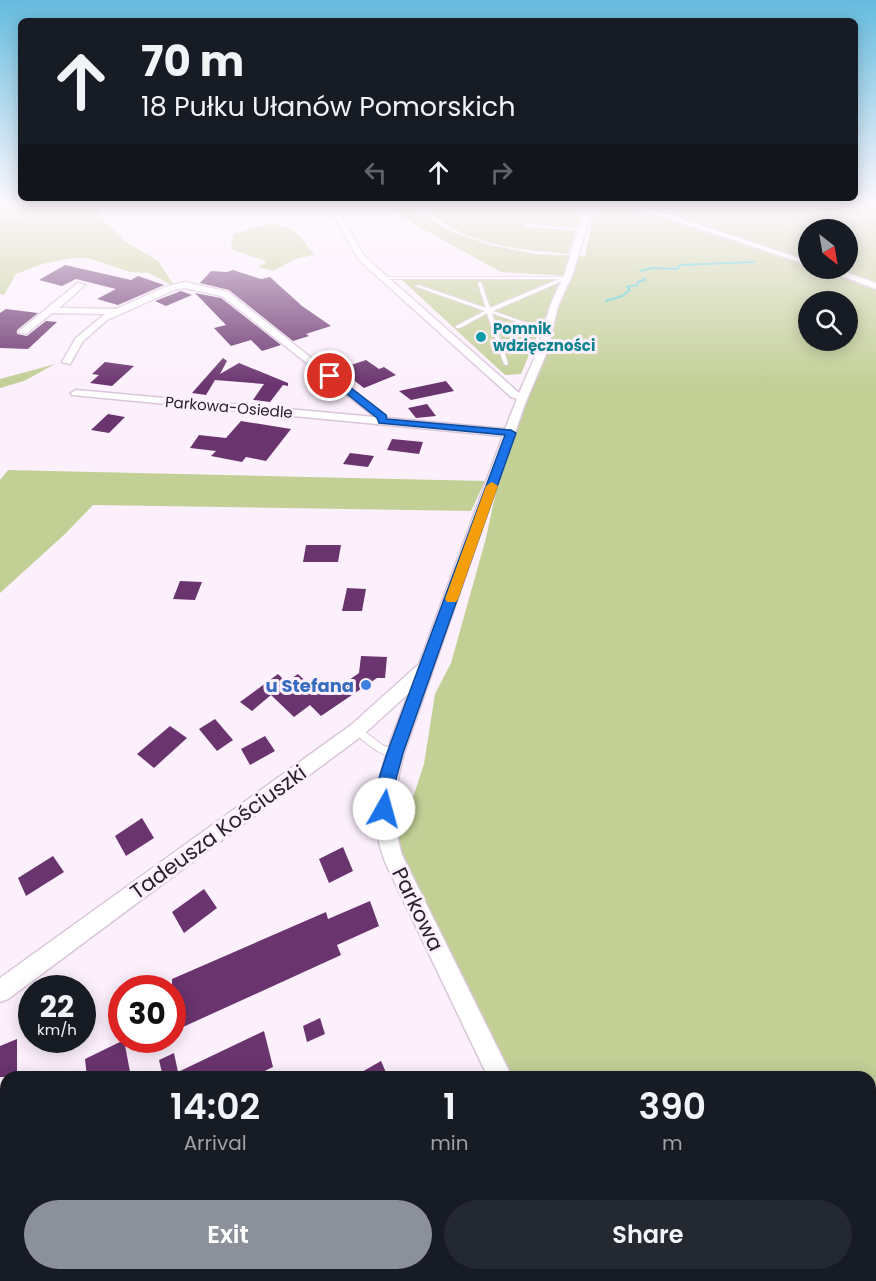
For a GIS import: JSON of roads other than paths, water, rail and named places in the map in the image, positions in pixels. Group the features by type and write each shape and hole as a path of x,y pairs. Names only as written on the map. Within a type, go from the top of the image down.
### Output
{"street":[{"path":"370,266 515,395 523,397"},
{"name":"Parkowa","path":"497,1071 393,857 384,827 385,791 395,753 523,397 542,352 554,306 570,266"},
{"path":"856,279 876,286"},
{"path":"23,332 81,285"},
{"path":"67,362 86,333 115,312 176,286 185,285 221,292 382,417 382,421"},
{"path":"50,310 115,312"},
{"name":"Parkowa-Osiedle","path":"76,393 511,433"},
{"name":"Tadeusza Kościuszki","path":"0,991 357,730 428,665"}],"lane":[{"path":"383,278 566,279"},
{"path":"458,327 488,311 566,279"},
{"path":"480,283 506,364"},
{"path":"417,285 533,326"},
{"path":"357,730 381,749 395,753"}],"waterway":[{"path":"640,271 653,268 677,269 679,266"},
{"path":"606,301 622,296 630,290 627,287 637,285 638,282 645,280 643,278"}],"place":[{"name":"Pomnik wdzięczności","path":"481,337"},
{"name":"u Stefana","path":"366,685"}]}
